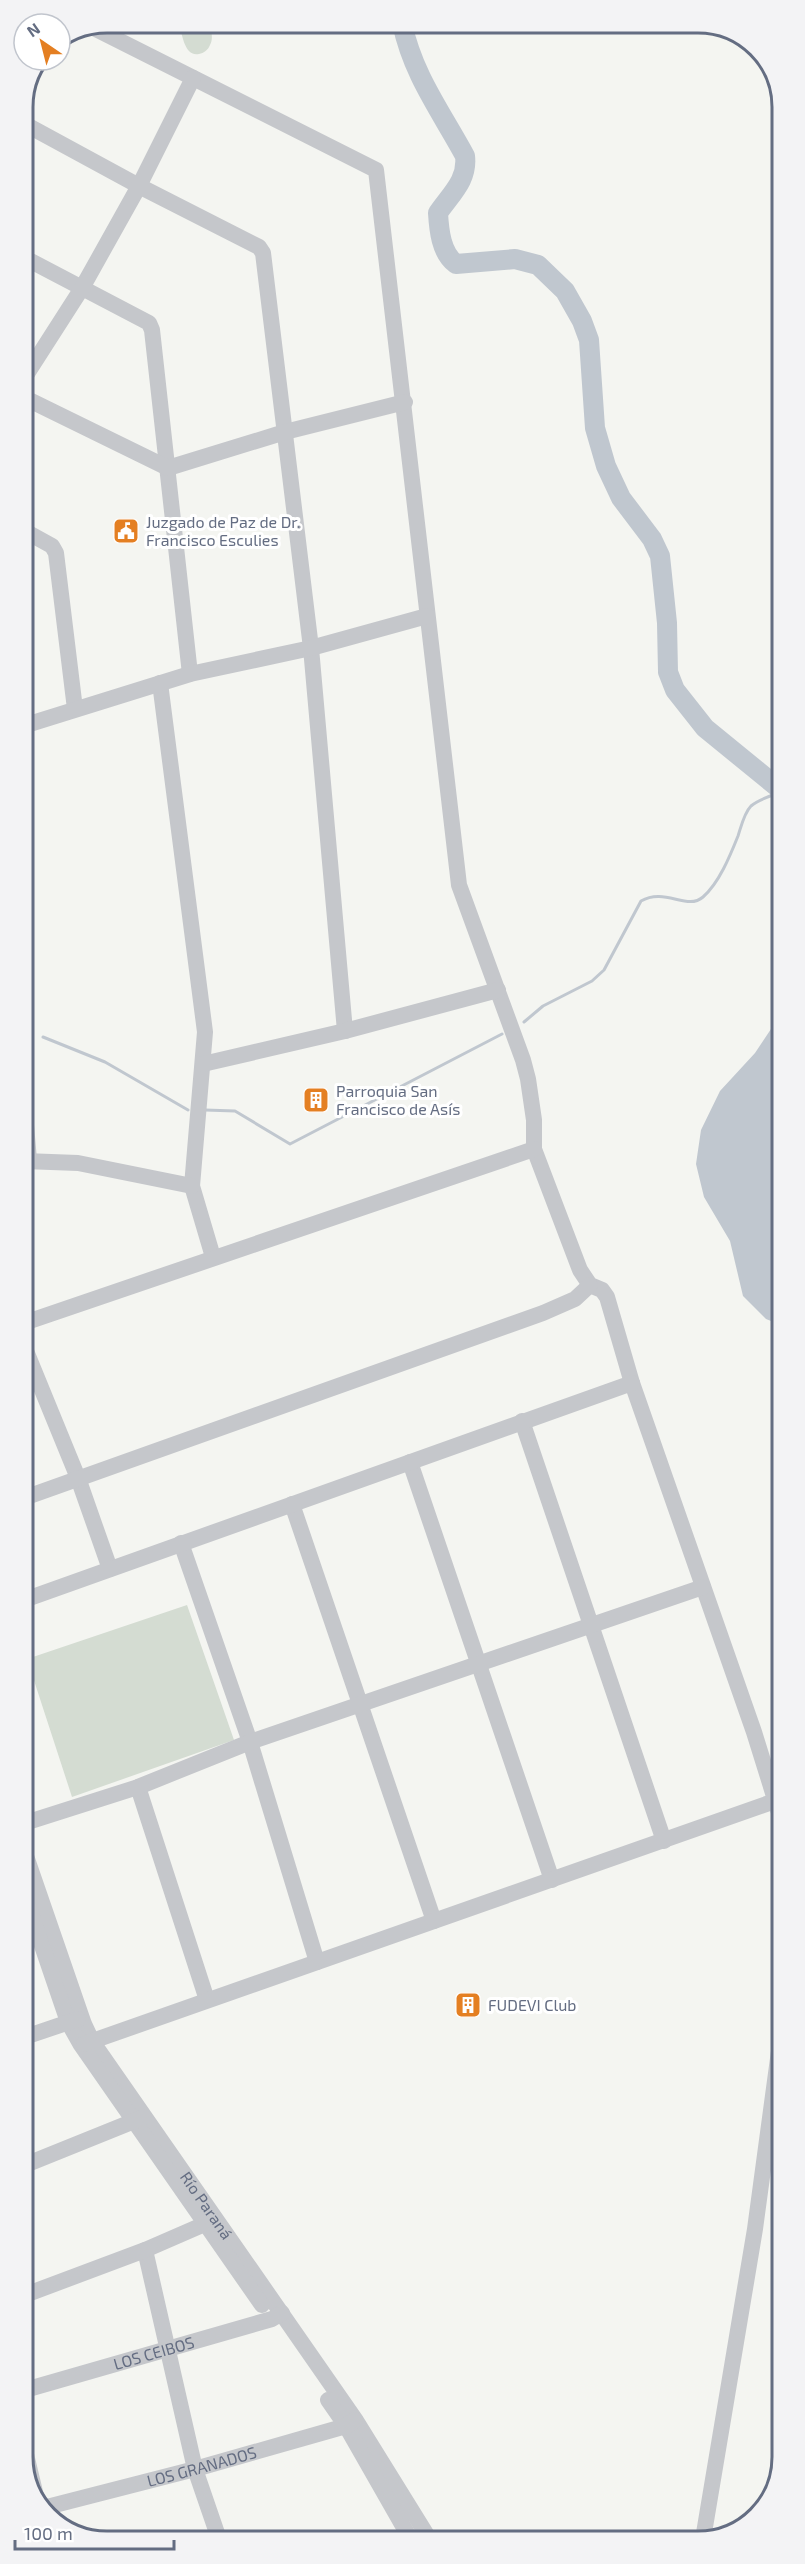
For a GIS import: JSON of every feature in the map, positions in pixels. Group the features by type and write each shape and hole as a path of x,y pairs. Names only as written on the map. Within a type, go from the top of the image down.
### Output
{"street":[{"path":"104,33 376,170 405,402 427,616 459,885 528,1079 534,1120 534,1149 580,1270 590,1285 602,1290 608,1297 632,1383 754,1732 772,1791"},
{"path":"33,364 82,288 139,186 193,78"},
{"path":"33,128 259,247 263,253 311,648 345,1032"},
{"path":"33,262 149,323 153,330 190,674"},
{"path":"33,402 168,468 285,432 405,402"},
{"path":"33,536 52,546 56,553 75,709"},
{"path":"33,723 160,682 311,648 427,616"},
{"path":"160,682 205,1032 192,1186 213,1257"},
{"path":"203,1064 345,1032 498,990"},
{"path":"33,1320 534,1149"},
{"path":"33,1161 78,1163 192,1186"},
{"path":"33,1495 543,1313 575,1299 590,1285"},
{"path":"33,1368 78,1478 110,1569"},
{"path":"33,1597 632,1383"},
{"path":"522,1421 664,1841"},
{"path":"410,1462 552,1880"},
{"path":"292,1504 362,1704 434,1922"},
{"path":"182,1543 250,1743 317,1962"},
{"path":"33,1820 138,1787 250,1743 703,1587"},
{"path":"138,1787 207,2000"},
{"path":"87,2043 772,1802"},
{"name":"Río Paraná","path":"33,1880 75,2020"},
{"name":"Río Paraná","path":"33,1916 75,2020 87,2043 350,2423 416,2531"},
{"path":"33,2034 75,2020"},
{"path":"704,2530 754,2229 772,2100"},
{"path":"33,2162 139,2119"},
{"path":"33,2292 145,2250 211,2222"},
{"path":"145,2250 195,2469 215,2531"},
{"name":"LOS CEIBOS","path":"33,2388 277,2316"},
{"name":"LOS GRANADOS","path":"51,2506 195,2469 350,2423"}],"shaded area":[{"path":"182,33 211,33 210,45 207,50 199,54 190,52 184,43"},
{"path":"772,1028 772,1321 766,1319 743,1296 730,1241 704,1197 696,1164 701,1130 720,1091 755,1053"},
{"path":"187,1605 234,1740 72,1797 33,1677 33,1657"}],"waterway":[{"path":"405,33 420,76 465,156 461,180 438,213 444,248 456,264 515,259 538,265 565,291 582,321 589,340 595,428 606,466 621,498 652,539 660,556 667,623 668,672 675,690 705,728 772,783"},
{"path":"524,1022 543,1006 592,981 604,970 641,901 659,896 690,902 703,897 724,869 751,806 772,796"},
{"path":"205,1110 235,1111 290,1144 502,1034"},
{"path":"43,1037 105,1062 188,1110"}],"place":[{"name":"Juzgado de Paz de Dr. Francisco Esculies","path":"126,531"},
{"name":"Parroquia San Francisco de Asís","path":"316,1100"},
{"name":"FUDEVI Club","path":"468,2005"}]}
